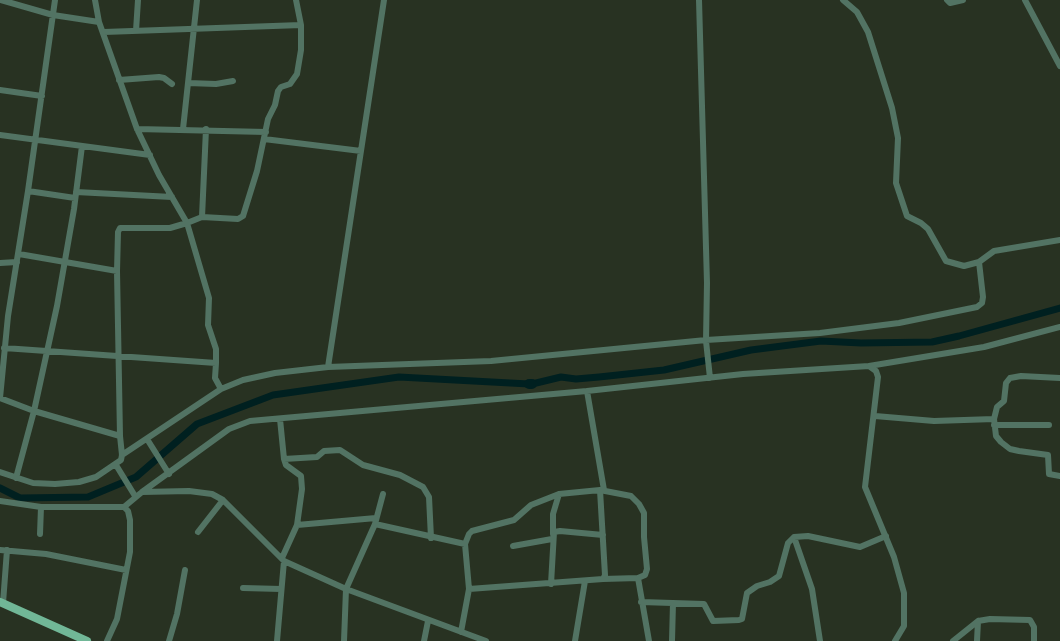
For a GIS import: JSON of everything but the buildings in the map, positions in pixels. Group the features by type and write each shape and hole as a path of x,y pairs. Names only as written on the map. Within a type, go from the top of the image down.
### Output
{"main road":[{"path":"2,602 85,640"}],"street":[{"path":"1,0 53,15 99,22"},
{"path":"55,0 4,348 0,398 34,411 120,436"},
{"path":"95,0 99,22 137,129 187,223 209,298 208,325 216,349 215,378 221,389"},
{"path":"136,31 138,0"},
{"path":"183,129 197,0"},
{"path":"0,472 42,484 79,482 117,468 122,455 117,271 120,229 125,227 171,228 202,217 242,217 279,89 290,84 297,74 301,50 301,26 296,0"},
{"path":"328,367 384,0"},
{"path":"699,0 707,283 706,341 710,377"},
{"path":"843,0 859,15 868,32 892,108 898,138 896,183 907,216 928,229 946,261 964,266 979,262 994,251 1060,240"},
{"path":"947,0 950,3 963,0"},
{"path":"1025,0 1060,66"},
{"path":"104,32 301,26"},
{"path":"119,80 159,77 172,84"},
{"path":"188,83 216,84 233,81"},
{"path":"0,90 42,96"},
{"path":"137,129 266,132"},
{"path":"202,217 206,129"},
{"path":"0,135 150,155"},
{"path":"264,139 361,151"},
{"path":"16,478 34,411 65,263 82,146"},
{"path":"28,191 76,195 172,197"},
{"path":"19,254 117,271"},
{"path":"0,263 17,262"},
{"path":"122,455 148,440 221,389 255,377 328,367 491,362 706,341 820,333 899,323 977,307 982,303 983,297 979,262"},
{"path":"124,507 134,495 142,492 229,429 250,422 587,391 710,377 870,366 984,347 1060,327"},
{"path":"4,348 216,363"},
{"path":"870,366 878,377 865,487 894,557 905,601 904,627 895,641"},
{"path":"1060,378 1021,376 1010,378 1006,383 1004,401 997,407 994,422 996,436 1005,445 1018,451 1048,455 1049,474 1060,476"},
{"path":"587,391 602,490 605,575 603,579"},
{"path":"874,416 934,422 1049,425"},
{"path":"277,641 283,559 297,525 302,481 297,472 286,465 280,419"},
{"path":"148,440 168,473"},
{"path":"284,459 317,457 324,451 340,450 363,465 400,475 417,483 427,491 429,497 431,538"},
{"path":"117,468 134,495"},
{"path":"461,632 469,589 465,544 468,534 472,531 514,520 531,505 559,494 602,490 631,496 644,513 647,569 645,575 638,578 469,589"},
{"path":"142,492 203,492 223,500 283,559 346,589 486,641"},
{"path":"344,641 346,589 376,521 383,494"},
{"path":"550,584 553,514 559,494"},
{"path":"198,532 223,500"},
{"path":"0,501 41,507 124,507"},
{"path":"40,534 41,507"},
{"path":"107,641 117,619 131,532 129,514 124,507"},
{"path":"297,525 376,521 431,538 465,544"},
{"path":"513,546 553,537 558,530 603,535"},
{"path":"641,602 705,604 713,621 740,620 747,592 779,576 788,543 794,537 808,536 860,547 886,536"},
{"path":"794,537 812,589 820,641"},
{"path":"2,602 4,550 46,554 126,570"},
{"path":"169,641 177,614 185,570"},
{"path":"638,578 649,641"},
{"path":"575,641 585,581"},
{"path":"243,588 281,589"},
{"path":"672,641 673,603"},
{"path":"953,641 978,621 990,619 1030,620 1034,627 1034,641"},
{"path":"424,641 428,621"},
{"path":"977,641 978,621"}],"waterway":[{"path":"532,384 561,377 576,379 664,370 751,350 821,341 932,342 1060,308"},
{"path":"0,488 20,498 88,497 136,477 197,424 273,395 399,377 529,384"}]}
